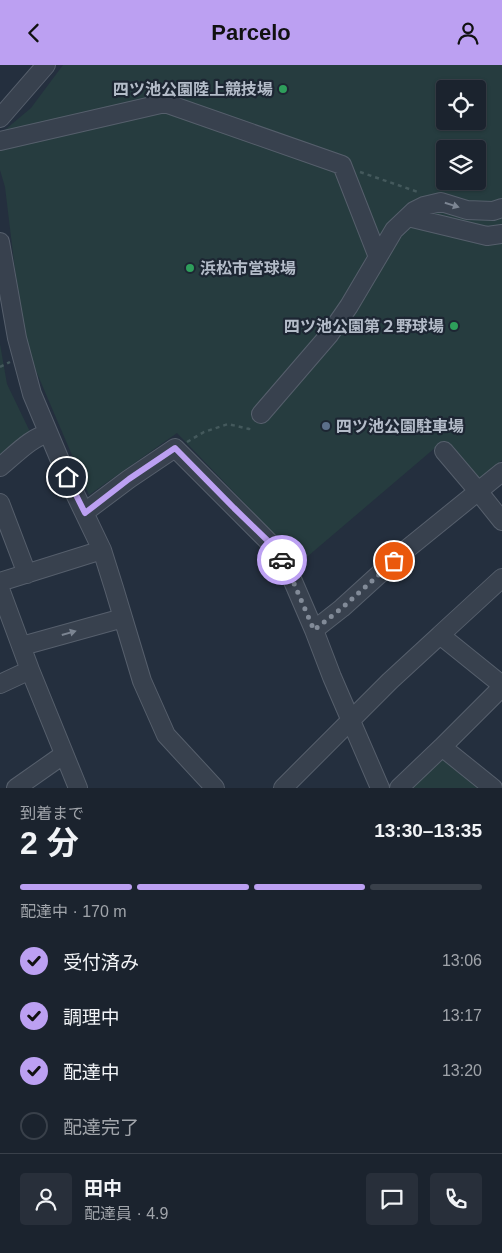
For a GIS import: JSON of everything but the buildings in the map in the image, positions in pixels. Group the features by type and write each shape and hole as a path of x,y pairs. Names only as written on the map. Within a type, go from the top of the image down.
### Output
{"street":[{"path":"0,118 46,65"},
{"path":"0,141 165,103 342,165 378,257"},
{"path":"261,414 329,335 349,306 394,230 414,211 424,205 441,202 467,210 493,211 502,208"},
{"path":"408,217 487,236 502,235"},
{"path":"0,242 17,338 32,395 67,477 102,550 142,681 166,735 215,788"},
{"path":"0,467 42,435 48,434"},
{"path":"85,513 129,479 175,448 268,541 282,558 318,627 332,677 355,716 380,788"},
{"path":"444,451 502,521"},
{"path":"318,627 342,608 407,549 502,472"},
{"path":"0,503 27,574"},
{"path":"0,582 102,550"},
{"path":"283,788 390,681 502,578"},
{"path":"0,589 30,670 78,788"},
{"path":"22,646 123,618"},
{"path":"399,788 502,686 440,635"},
{"path":"0,685 30,670"},
{"path":"442,747 493,788"},
{"path":"16,788 64,755"}],"path":[{"path":"0,367 14,361"},
{"path":"175,448 204,432 228,423 249,429 261,414"}],"green space":[{"path":"63,65 502,65 502,460 472,488 436,447 301,562 177,433 89,495 28,352 15,270 5,187 0,170 0,134 31,108"},
{"path":"0,344 7,384 33,438 0,463"},
{"path":"438,756 486,788 408,788"}],"way so far":[{"path":"282,560 314,630 342,608 394,561"}],"place":[{"name":"四ツ池公園陸上競技場","path":"283,89"},
{"name":"浜松市営球場","path":"190,268"},
{"name":"四ツ池公園第２野球場","path":"454,326"},
{"name":"四ツ池公園駐車場","path":"326,426"}],"route":[{"path":"67,477 85,513 129,479 175,448 268,541 282,560"}]}
